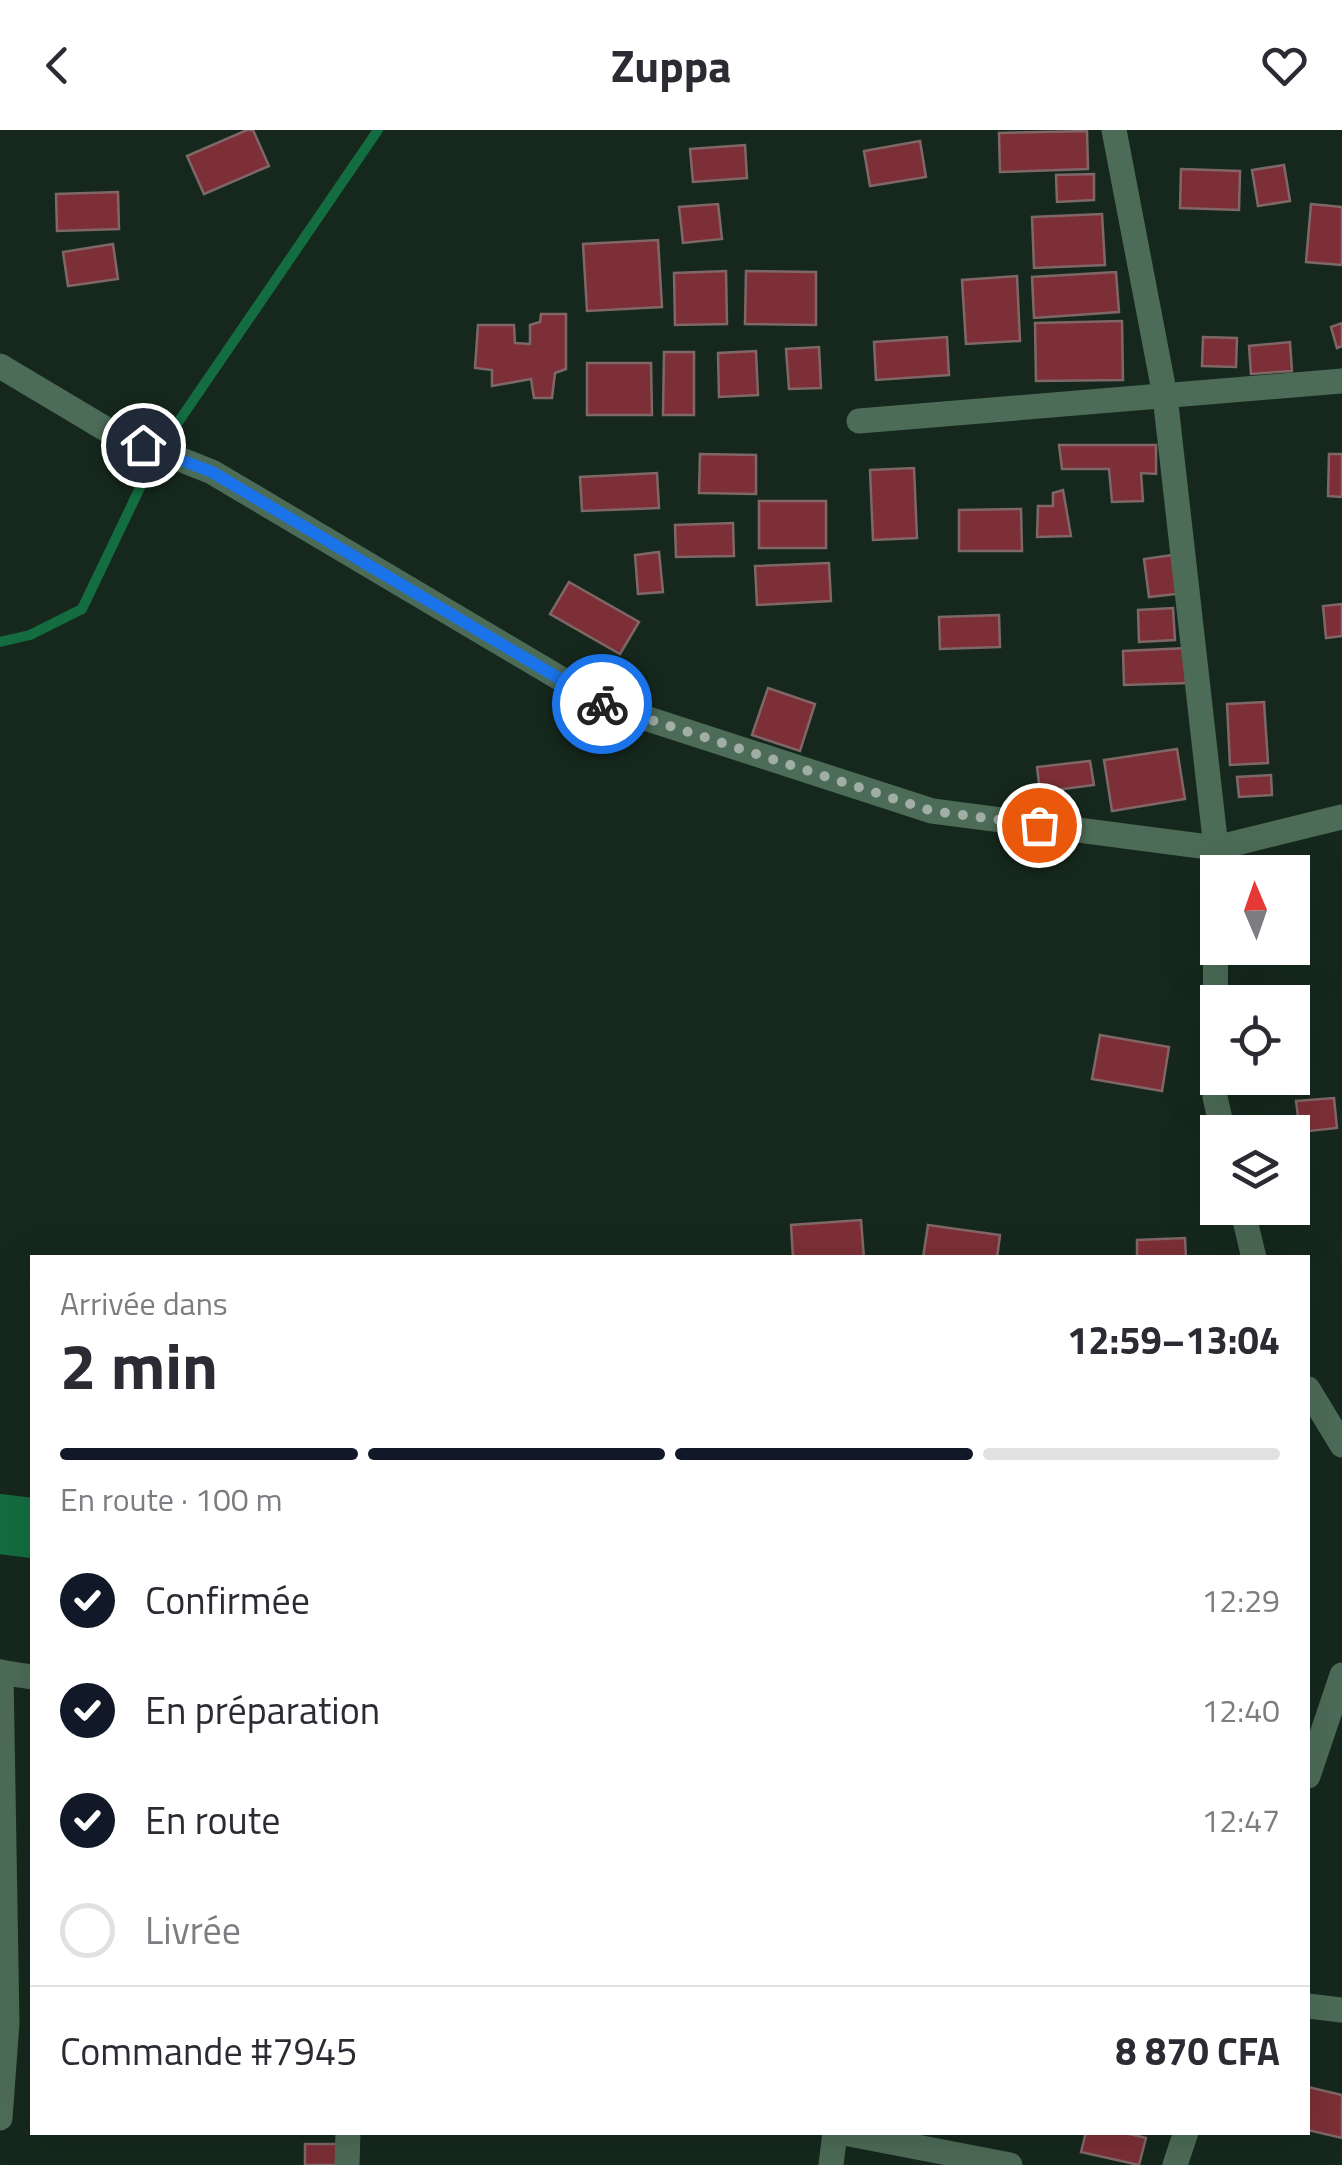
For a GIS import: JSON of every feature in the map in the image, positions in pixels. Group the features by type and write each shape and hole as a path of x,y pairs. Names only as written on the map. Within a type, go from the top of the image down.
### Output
{"street":[{"path":"1114,130 1165,396 1216,848 1214,1097 1219,1115"},
{"path":"0,366 109,431 212,472 605,706 932,811 1216,848 1342,817"},
{"path":"859,421 1342,382"},
{"path":"1246,1225 1253,1255"},
{"path":"1310,1392 1342,1445"},
{"path":"0,2118 0,1672 30,1677"},
{"path":"1310,1770 1342,1675"},
{"path":"1310,2006 1342,2010"},
{"path":"3,2023 30,2027"},
{"path":"347,2165 348,2135"},
{"path":"830,2165 836,2135"},
{"path":"853,2135 1010,2165"},
{"path":"1175,2165 1185,2135"}],"building":[{"path":"253,130 269,166 204,194 187,156"},
{"path":"1087,131 1088,169 1000,172 999,133"},
{"path":"920,141 926,177 870,186 864,151"},
{"path":"745,145 747,178 693,182 690,149"},
{"path":"1284,165 1290,201 1258,206 1252,170"},
{"path":"1181,169 1240,171 1239,210 1180,208"},
{"path":"1094,174 1094,200 1057,202 1056,175"},
{"path":"118,192 119,229 57,231 56,194"},
{"path":"718,204 722,239 683,243 679,207"},
{"path":"1311,204 1342,207 1342,265 1306,262"},
{"path":"1102,214 1105,265 1034,268 1032,217"},
{"path":"658,240 662,307 587,311 583,244"},
{"path":"113,244 118,279 68,286 63,252"},
{"path":"726,271 727,324 675,325 674,273"},
{"path":"746,271 816,272 816,325 745,324"},
{"path":"1116,272 1119,312 1034,318 1032,277"},
{"path":"1017,276 1020,341 966,344 962,280"},
{"path":"541,314 566,314 566,369 555,373 552,398 534,398 531,379 492,386 492,370 475,368 478,325 514,325 515,343 530,344 530,325 540,322"},
{"path":"1122,321 1123,380 1036,381 1035,323"},
{"path":"1342,323 1342,346 1337,348 1331,327"},
{"path":"947,337 949,375 876,380 874,342"},
{"path":"1203,337 1237,338 1236,367 1202,366"},
{"path":"1290,342 1292,371 1251,374 1249,346"},
{"path":"819,347 821,388 789,389 786,349"},
{"path":"756,351 758,395 719,397 718,353"},
{"path":"664,352 694,352 694,415 663,415"},
{"path":"587,363 651,363 652,415 587,415"},
{"path":"1059,445 1156,445 1156,474 1141,473 1143,501 1112,502 1109,469 1062,469"},
{"path":"700,454 756,455 756,494 699,493"},
{"path":"1329,454 1342,454 1342,497 1328,496"},
{"path":"914,468 917,538 873,540 870,470"},
{"path":"657,473 659,508 582,511 580,477"},
{"path":"1063,490 1071,536 1037,537 1038,506 1053,506 1053,493"},
{"path":"759,501 826,501 826,548 759,548"},
{"path":"1021,509 1022,551 959,551 959,510"},
{"path":"733,523 734,556 676,557 675,525"},
{"path":"659,552 663,592 638,594 635,555"},
{"path":"1180,554 1185,593 1149,597 1144,559"},
{"path":"829,563 831,601 757,605 755,566"},
{"path":"569,582 639,622 620,654 550,614"},
{"path":"1342,604 1342,636 1326,638 1323,606"},
{"path":"1173,608 1175,640 1139,642 1138,610"},
{"path":"999,615 1000,647 940,649 939,617"},
{"path":"1187,648 1189,683 1124,685 1123,651"},
{"path":"768,688 815,704 800,751 752,735"},
{"path":"1264,702 1268,763 1230,765 1227,704"},
{"path":"1177,749 1185,799 1112,811 1104,760"},
{"path":"1090,761 1094,785 1040,792 1037,767"},
{"path":"1271,775 1272,795 1239,797 1237,777"},
{"path":"1100,1035 1169,1047 1162,1091 1092,1079"},
{"path":"1334,1098 1337,1128 1310,1131 1310,1115 1298,1115 1296,1101"},
{"path":"861,1220 864,1255 793,1255 791,1225"},
{"path":"928,1225 1000,1235 997,1255 923,1255"},
{"path":"1185,1238 1186,1255 1137,1255 1137,1240"},
{"path":"1310,2087 1342,2095 1342,2138 1310,2130"},
{"path":"1085,2135 1146,2138 1139,2165 1081,2152"},
{"path":"305,2144 343,2144 343,2165 305,2165"}],"waterway":[{"path":"0,642 30,635 82,609 148,471 378,130"},
{"path":"0,1524 30,1528"}],"way so far":[{"path":"602,704 932,811 1039,825"}],"route":[{"path":"143,445 212,472 602,704"}]}
